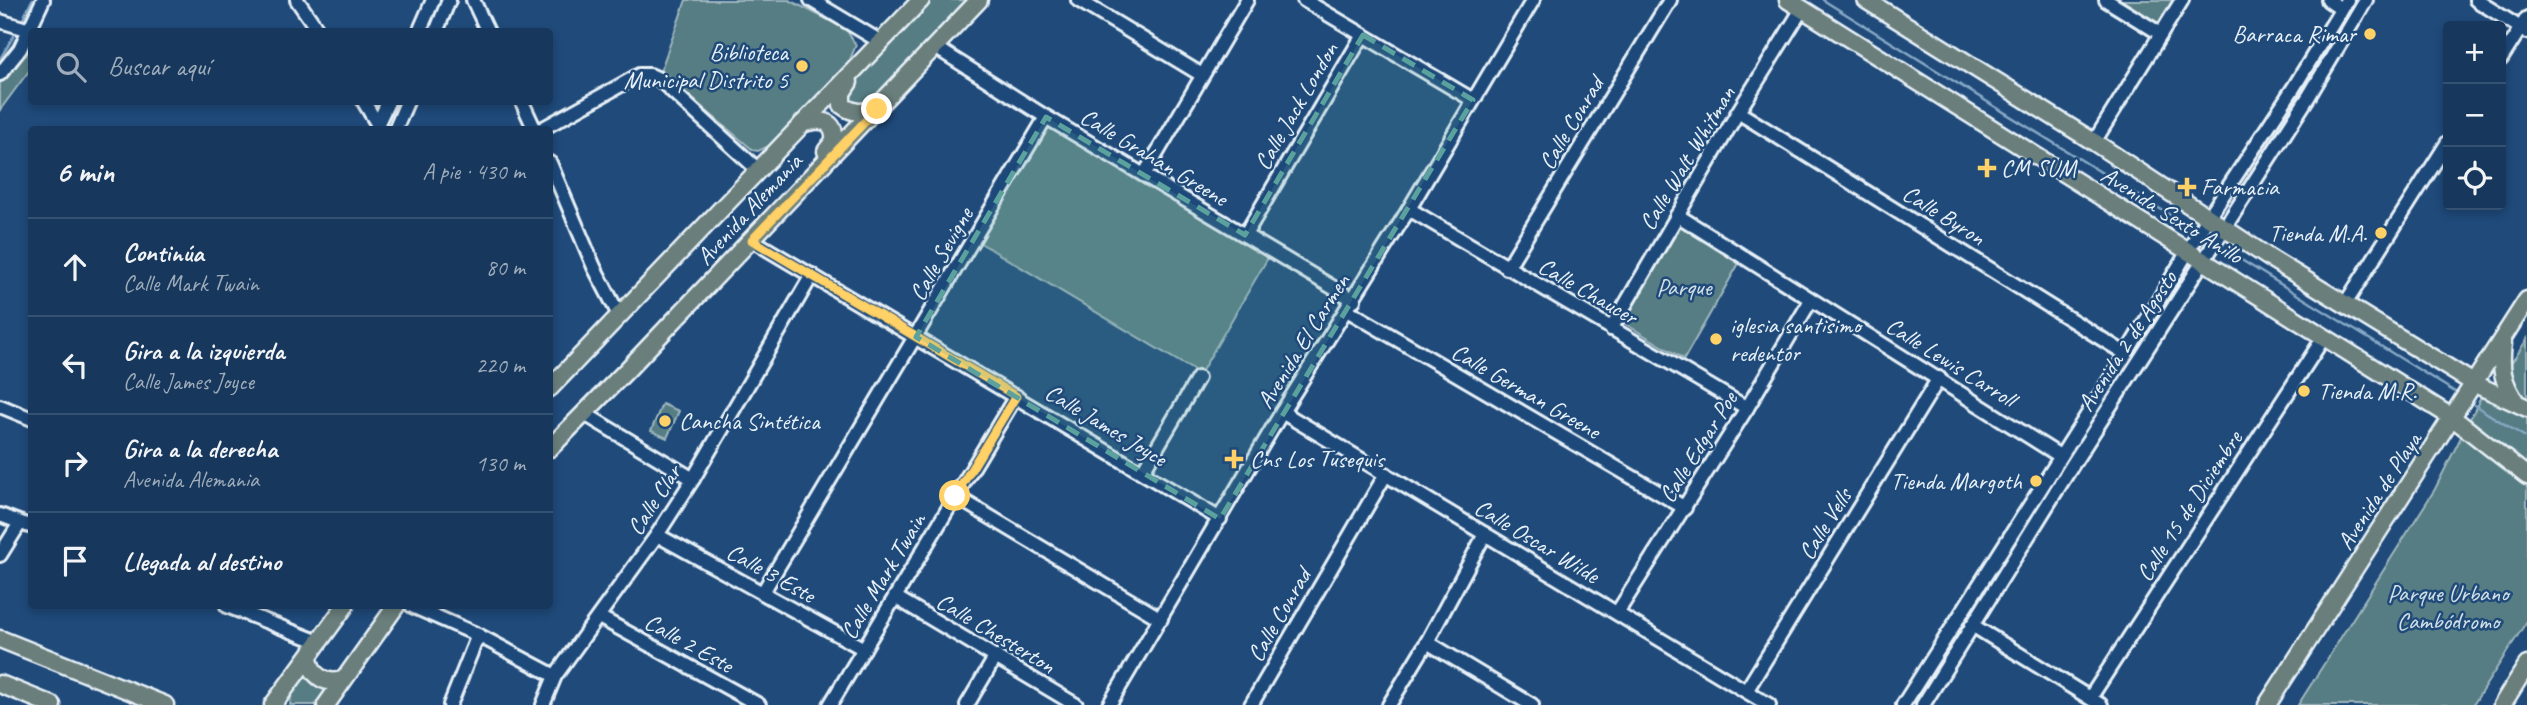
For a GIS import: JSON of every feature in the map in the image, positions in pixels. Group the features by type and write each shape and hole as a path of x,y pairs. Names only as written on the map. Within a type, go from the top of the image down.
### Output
{"main road":[{"name":"Avenida Alemania","path":"553,385 920,0"},
{"name":"Avenida Alemania","path":"553,445 979,0"},
{"name":"Avenida Sexto Anillo","path":"1866,0 2094,142 2224,229 2345,304 2475,384 2522,405"},
{"name":"Avenida Sexto Anillo","path":"1795,4 2453,418 2527,476"},
{"path":"866,57 844,88 842,105 856,113 877,109"},
{"path":"788,200 804,175 834,141 834,132 828,123 818,120 802,124"},
{"name":"Avenida de Playa","path":"2267,705 2527,300"},
{"path":"2505,335 2502,379 2522,405"},
{"path":"273,705 343,609"},
{"path":"326,705 394,609"},
{"path":"0,639 165,705"},
{"path":"309,657 312,670 317,676 329,682 343,680"},
{"path":"2501,705 2527,665"},
{"path":"0,684 52,705"}],"street":[{"path":"29,28 43,0"},
{"path":"421,28 433,0"},
{"path":"438,28 449,0"},
{"path":"474,0 486,28"},
{"path":"811,0 881,42"},
{"path":"835,14 841,0"},
{"path":"1078,0 1202,75"},
{"path":"1144,175 1247,0"},
{"path":"1304,0 1474,100"},
{"name":"Avenida El Carmen","path":"1109,705 1282,412 1409,209 1533,0"},
{"name":"Calle Conrad","path":"1507,268 1670,0"},
{"path":"2106,0 2161,34"},
{"path":"2094,142 2182,0"},
{"path":"2328,0 2344,4"},
{"name":"Avenida 2 de Agosto","path":"1923,705 2367,0"},
{"path":"2476,0 2525,26 2506,52"},
{"path":"299,1 316,28"},
{"name":"Calle Walt Whitman","path":"1611,329 1738,112 1795,4"},
{"name":"Avenida 2 de Agosto","path":"1903,705 2344,4"},
{"path":"0,74 20,49 28,29 3,22"},
{"name":"Calle Jack London","path":"1245,235 1363,35"},
{"name":"Calle Grahan Greene","path":"936,47 1046,117 1245,235 1350,305"},
{"path":"547,126 639,75 650,75 659,79 757,169"},
{"path":"366,105 379,126"},
{"path":"379,126 387,105"},
{"path":"397,126 406,105"},
{"path":"523,105 533,126"},
{"name":"Calle Byron","path":"1738,112 2126,354"},
{"name":"Calle Sevigne","path":"763,592 1046,117"},
{"path":"2271,123 2286,132"},
{"path":"2345,304 2445,147"},
{"path":"553,170 594,267 620,315"},
{"name":"Calle Chaucer","path":"1409,209 1747,408"},
{"name":"Calle Lewis Carroll","path":"1677,215 2060,456"},
{"name":"Calle James Joyce","path":"752,240 1220,519"},
{"name":"Calle Clar","path":"543,705 555,676 657,535 693,479 811,275"},
{"name":"Calle Edgar Poe","path":"1617,613 1747,408 1811,300"},
{"name":"Calle German Greene","path":"1350,305 1685,508"},
{"path":"2138,334 2150,342"},
{"name":"Calle 15 de Diciembre","path":"2096,701 2324,337"},
{"name":"Calle Vells","path":"1746,691 1939,378"},
{"path":"1143,471 1198,379"},
{"name":"Calle Mark Twain","path":"830,705 1016,396"},
{"path":"0,406 28,417"},
{"name":"Calle Oscar Wilde","path":"1282,412 1769,705"},
{"path":"585,414 693,479"},
{"name":"Calle Conrad","path":"1251,705 1386,474"},
{"path":"955,496 1161,619"},
{"path":"0,515 26,525 0,555"},
{"path":"1389,705 1427,642 1485,534"},
{"name":"Calle 3 Este","path":"657,535 864,649"},
{"name":"Calle Chesterton","path":"895,597 1076,705"},
{"path":"235,609 319,642"},
{"path":"419,609 478,635 555,676"},
{"name":"Calle 2 Este","path":"598,617 759,705"},
{"path":"1972,625 2096,701"},
{"path":"450,705 478,635"},
{"path":"1427,642 1532,705"},
{"path":"967,705 996,656"}],"highlighted area":[{"path":"1363,35 1473,100 1220,519 916,337 1046,117 1245,235"}],"green space":[{"path":"686,0 789,0 840,26 847,31 856,45 849,62 769,146 758,151 753,150 660,72"},
{"path":"929,0 971,0 870,105 851,105 847,91"},
{"path":"2115,0 2179,0 2159,27"},
{"path":"28,50 28,72 0,110 0,83"},
{"path":"1046,124 1269,256 1200,374 977,241"},
{"name":"Parque","path":"1682,220 1742,258 1684,359 1622,322"},
{"name":"Parque Urbano Cambódromo","path":"2527,339 2527,621 2473,705 2298,705 2435,489 2480,399 2515,358"},
{"name":"Cancha Sintética","path":"662,404 679,411 667,438 651,431"},
{"path":"305,671 313,681 328,688 316,705 290,705 292,691"}],"waterway":[{"path":"21,23 32,0"},
{"path":"1823,0 2191,228"},
{"path":"0,59 16,32"},
{"path":"2222,248 2455,392"},
{"path":"2474,405 2527,438"}],"place":[{"name":"Barraca Rimar","path":"2370,34"},
{"name":"Biblioteca Municipal Distrito 5","path":"802,66"},
{"name":"CM SUM","path":"1987,168"},
{"name":"Farmacia","path":"2187,187"},
{"name":"Tienda M.A.","path":"2381,233"},
{"name":"iglesia santisimo redentor","path":"1716,339"},
{"name":"Tienda M.R.","path":"2304,391"},
{"name":"Cancha Sintética","path":"665,421"},
{"name":"Cns Los Tusequis","path":"1234,459"},
{"name":"Tienda Margoth","path":"2036,481"}],"route":[{"path":"877,109 752,240 1016,396 955,496"}]}
